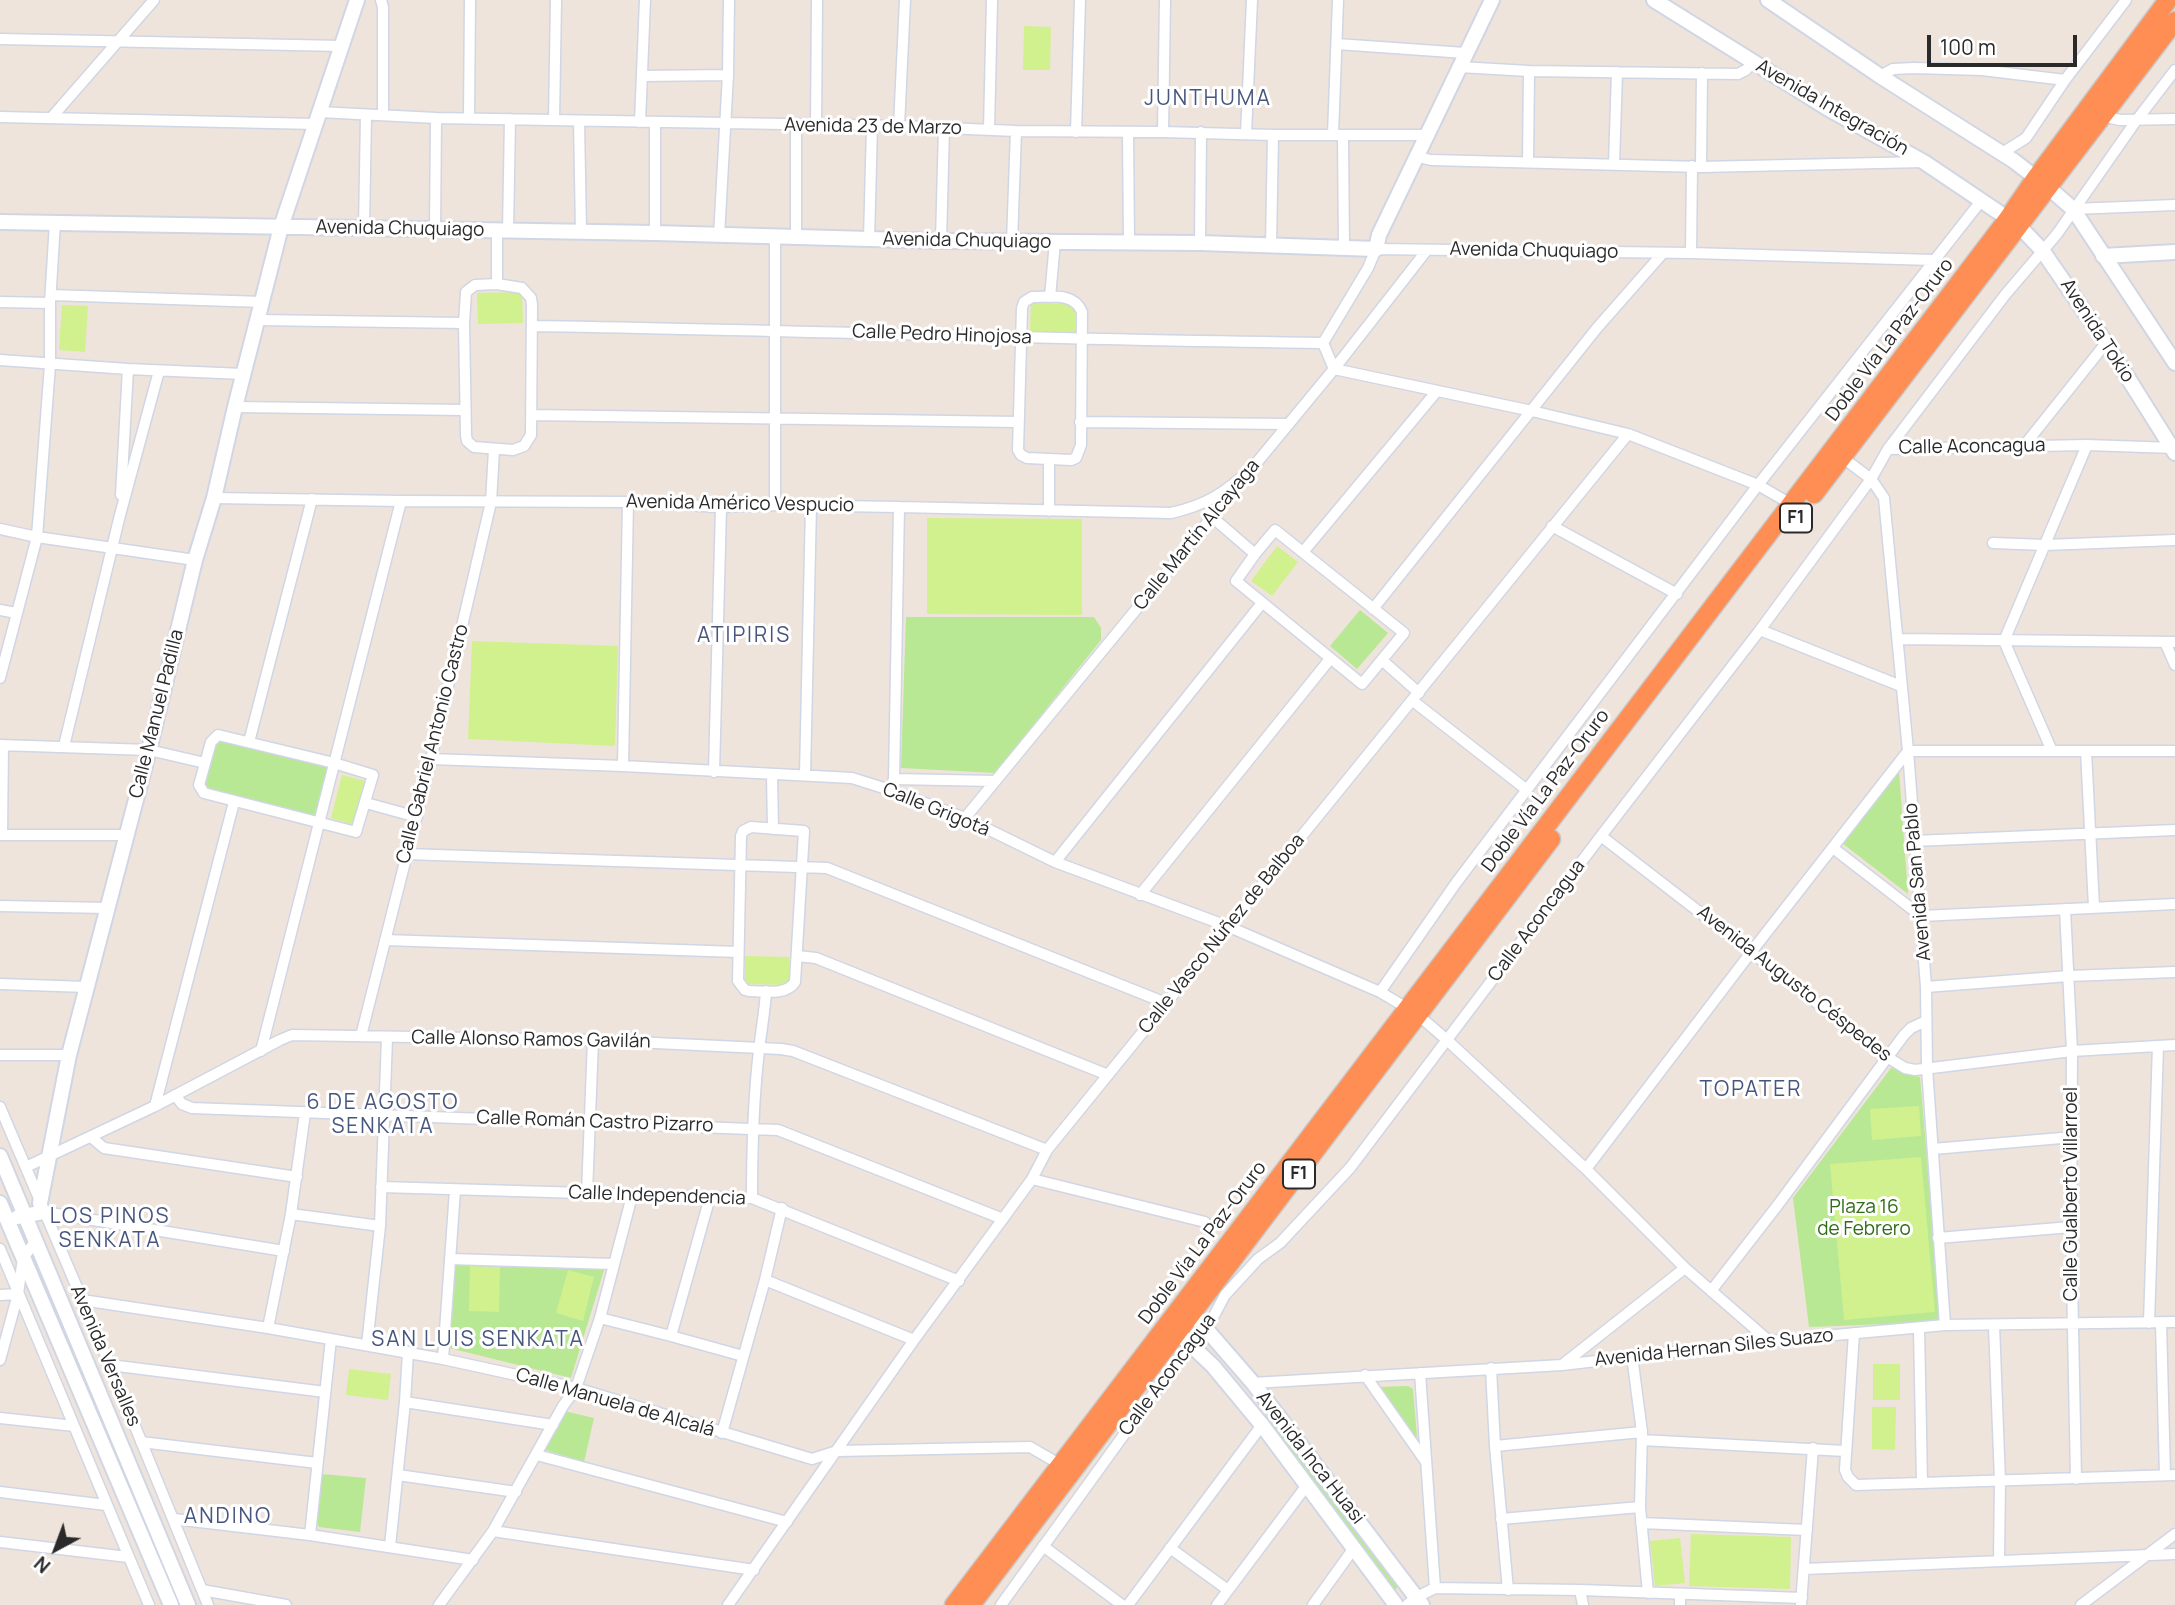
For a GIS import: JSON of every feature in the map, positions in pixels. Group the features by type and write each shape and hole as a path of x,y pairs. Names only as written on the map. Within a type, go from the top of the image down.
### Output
{"highway":[{"name":"Doble Vía La Paz-Oruro","path":"954,1605 1061,1465 1174,1328 1193,1314 1412,1012 1842,457 2042,183 2168,0"},
{"name":"Doble Vía La Paz-Oruro","path":"2042,183 2102,116 2175,21"},
{"name":"Doble Vía La Paz-Oruro","path":"971,1605 1174,1328 1791,504 2013,223"}],"street":[{"path":"52,117 154,0"},
{"name":"Calle Manuel Padilla","path":"42,1208 69,1055 149,750 195,560 214,498 234,407 281,227 357,0"},
{"path":"382,0 383,114"},
{"path":"469,118 470,0"},
{"path":"554,120 556,0"},
{"path":"640,122 645,0"},
{"path":"719,236 729,75 729,0"},
{"path":"816,125 817,0"},
{"path":"899,126 905,0"},
{"path":"989,130 992,0"},
{"path":"1076,132 1080,0"},
{"path":"1163,132 1165,0"},
{"path":"1246,134 1252,0"},
{"path":"1338,0 1338,135 1345,248"},
{"path":"1492,0 1379,235 1368,268 1323,343 1334,369 1628,434 1758,485 1791,504"},
{"name":"Avenida Integración","path":"1654,0 1832,111 1924,162 2013,223"},
{"path":"1768,0 1880,76 2002,153 2073,209 2175,363"},
{"path":"2002,153 2026,138 2065,80 2126,0"},
{"path":"0,39 342,46"},
{"path":"1337,44 1465,53"},
{"path":"1459,67 1529,71 1738,74 1753,62"},
{"path":"1880,76 1894,69 1914,68 1982,70 2065,80"},
{"path":"1888,449 2057,233 2175,70"},
{"path":"1528,162 1529,71"},
{"path":"1614,164 1617,72"},
{"path":"1691,253 1702,73"},
{"path":"642,76 729,75"},
{"name":"Avenida 23 de Marzo","path":"0,117 317,118 383,114 436,118 726,122 1016,131 1427,135"},
{"path":"364,228 366,115"},
{"path":"2102,116 2136,121 2175,119"},
{"path":"435,230 436,118"},
{"path":"497,284 510,118"},
{"path":"579,121 581,232"},
{"path":"655,122 655,233"},
{"path":"796,125 796,238"},
{"path":"869,240 872,126"},
{"path":"941,241 944,128"},
{"path":"1013,242 1016,131"},
{"path":"1128,132 1129,242"},
{"path":"1200,243 1201,132"},
{"path":"1271,246 1273,135"},
{"path":"1418,157 1431,160 1696,167 1924,162"},
{"path":"1380,992 1450,892 1758,485 1981,201"},
{"path":"2073,209 2175,205"},
{"name":"Avenida Chuquiago","path":"0,222 655,233 869,240 1200,243 1933,260"},
{"path":"0,678 2,660 37,537 50,365 55,223"},
{"name":"Avenida Tokio","path":"2013,223 2042,250 2174,449"},
{"path":"775,237 775,505"},
{"path":"1050,297 1055,242"},
{"name":"Calle Martín Alcayaga","path":"965,818 1334,369 1427,250"},
{"path":"2104,256 2175,252"},
{"path":"1373,608 1597,328 1663,253"},
{"path":"475,285 516,286 527,292 531,298 532,415 531,435 524,446 513,450 494,450 474,447 467,441 464,323 465,299 469,288 475,285"},
{"path":"1032,298 1069,298 1079,305 1082,312 1081,445 1076,458 1027,458 1018,450 1020,338 1024,302 1032,298"},
{"path":"0,302 51,299 262,302"},
{"path":"257,320 464,323"},
{"name":"Calle Pedro Hinojosa","path":"532,326 775,330 1082,340 1323,343"},
{"path":"2023,447 2106,343"},
{"path":"0,360 50,365 243,374"},
{"path":"120,515 128,369"},
{"path":"64,746 120,515 159,371"},
{"path":"1303,552 1437,391"},
{"path":"234,407 465,410"},
{"path":"532,415 1018,422"},
{"path":"1080,422 1289,424"},
{"name":"Calle Vasco Núñez de Balboa","path":"728,1605 914,1340 1032,1179 1047,1150 1628,434"},
{"path":"2053,751 2004,641 2087,445"},
{"name":"Calle Aconcagua","path":"1001,1605 1162,1381 1207,1329 1225,1295 1258,1259 1280,1243 1350,1168 1760,630 1871,479 1888,449 2087,445 2174,449"},
{"name":"Calle Gabriel Antonio Castro","path":"361,1036 432,759 491,502 494,450"},
{"name":"Avenida San Pablo","path":"1842,457 1871,479 1884,498 1921,916 1926,987 1927,1068 1945,1325"},
{"path":"1049,460 1049,511"},
{"name":"Avenida Américo Vespucio","path":"214,498 628,502 721,507 811,505 1171,513 1196,508 1216,498 1252,468"},
{"path":"249,742 312,499"},
{"path":"261,1051 401,501"},
{"path":"623,766 628,502"},
{"path":"805,775 811,505"},
{"path":"714,772 721,507"},
{"path":"890,790 894,779 899,507"},
{"path":"1212,517 1255,554"},
{"path":"1552,526 1677,594"},
{"path":"0,529 195,560"},
{"path":"1275,530 1404,633 1362,684 1236,581 1255,554 1275,530"},
{"path":"1993,543 2045,545 2175,540"},
{"path":"1055,862 1262,603"},
{"path":"0,610 16,613"},
{"path":"1760,630 1901,686"},
{"path":"1898,639 2170,642 2175,665"},
{"path":"1140,895 1330,659"},
{"path":"1383,661 1416,697 1527,790"},
{"path":"218,735 249,742 373,775 356,832 208,796 201,790 199,785 211,742 218,735"},
{"path":"127,835 1,835 1,745 149,750 205,763"},
{"path":"1586,1168 1908,751 2175,751"},
{"path":"2086,751 2094,907"},
{"name":"Calle Grigotá","path":"432,759 852,778 965,818 1055,862 1227,926 1380,992 1412,1012 1447,1040 1586,1168 1685,1268 1769,1340"},
{"path":"772,774 772,829"},
{"path":"894,779 995,781"},
{"path":"155,1106 234,802"},
{"path":"366,803 417,817"},
{"path":"751,827 772,829 804,831 795,982 785,991 749,991 737,981 741,836 743,831 751,827"},
{"path":"1914,841 2175,830"},
{"name":"Avenida Augusto Céspedes","path":"1601,836 1887,1057 1905,1068 1915,1070 2072,1051 2175,1045"},
{"path":"1833,848 1921,916 2175,904"},
{"path":"406,854 827,868 1166,1003"},
{"path":"0,906 108,908"},
{"name":"Calle Gualberto Villarroel","path":"2065,909 2072,1051 2071,1227 2076,1479"},
{"path":"385,940 738,952"},
{"path":"797,956 816,958 1108,1075"},
{"path":"1926,987 2069,976 2175,972"},
{"path":"0,984 87,987"},
{"path":"752,1198 752,1128 766,991"},
{"path":"1711,1291 1887,1057 1911,1028 1926,1021"},
{"name":"Calle Alonso Ramos Gavilán","path":"26,1167 155,1106 292,1035 593,1040 793,1051 1047,1150"},
{"path":"367,1345 380,1226 387,1038"},
{"path":"587,1193 593,1040"},
{"path":"2149,1323 2158,1046"},
{"path":"0,1055 69,1055"},
{"name":"Calle Román Castro Pizarro","path":"175,1095 182,1104 192,1108 778,1130 1003,1219"},
{"name":"Avenida Versalles","path":"0,1107 110,1364 208,1605"},
{"path":"268,1328 291,1213 304,1113"},
{"path":"91,1137 104,1148 297,1177"},
{"path":"1933,1149 2073,1137"},
{"name":"Avenida Versalles","path":"0,1156 188,1605"},
{"path":"1032,1179 1205,1222"},
{"name":"Calle Independencia","path":"381,1187 752,1198 959,1281"},
{"path":"443,1359 455,1190"},
{"path":"439,1605 493,1531 576,1388 600,1318 632,1196"},
{"path":"671,1336 710,1197"},
{"name":"Avenida Versalles","path":"0,1203 3,1219 23,1258 172,1605"},
{"path":"3,1219 24,1216 42,1208 284,1251"},
{"path":"722,1433 782,1209"},
{"path":"291,1213 380,1226"},
{"path":"1938,1238 2071,1227"},
{"path":"0,1360 19,1294 23,1258 35,1242"},
{"path":"0,1249 149,1605"},
{"path":"450,1259 613,1264"},
{"path":"1562,1365 1685,1268"},
{"path":"765,1280 914,1340"},
{"path":"0,1295 19,1294"},
{"name":"Calle Manuela de Alcalá","path":"82,1300 268,1328 443,1359 576,1388 812,1459 837,1451 1030,1447 1061,1465"},
{"name":"Avenida Inca Huasi","path":"1193,1314 1253,1383 1415,1602"},
{"path":"600,1318 743,1356"},
{"path":"1854,1333 1845,1471 1856,1485 2076,1479 2170,1475 2161,1322"},
{"name":"Avenida Hernan Siles Suazo","path":"1253,1383 1562,1365 1769,1340 1945,1325 2175,1322"},
{"path":"1994,1325 2000,1481 1999,1560"},
{"name":"Avenida Inca Huasi","path":"1174,1328 1213,1366 1258,1420 1396,1605"},
{"path":"1919,1328 1922,1483"},
{"path":"310,1535 331,1339"},
{"path":"390,1546 408,1352"},
{"path":"1632,1356 1642,1436 1640,1507 1648,1593"},
{"path":"110,1364 324,1392"},
{"path":"1491,1368 1508,1590"},
{"path":"1420,1373 1435,1588"},
{"path":"1365,1375 1426,1462"},
{"path":"405,1402 553,1425"},
{"path":"1128,1605 1268,1403"},
{"path":"0,1418 74,1426"},
{"path":"1495,1446 1642,1436 1845,1451"},
{"path":"141,1442 317,1463"},
{"path":"1415,1602 1435,1588 1580,1590 1648,1593 1680,1599 1802,1602 1813,1448"},
{"path":"537,1455 788,1522"},
{"path":"398,1475 516,1492"},
{"path":"1217,1605 1307,1485"},
{"path":"0,1492 106,1505"},
{"path":"1501,1519 1640,1507"},
{"path":"174,1519 310,1535 473,1560"},
{"path":"1641,1523 1807,1530"},
{"path":"493,1531 754,1570"},
{"path":"2088,1603 2175,1534"},
{"path":"0,1542 128,1557"},
{"path":"1043,1546 1122,1605"},
{"path":"1170,1548 1228,1590"},
{"path":"1313,1605 1354,1548"},
{"path":"1804,1569 2175,1554"},
{"path":"202,1590 286,1605"},
{"path":"1580,1590 1583,1605"}],"green space":[{"path":"1024,26 1051,27 1050,70 1023,70"},
{"path":"522,292 523,323 478,324 477,293"},
{"path":"1031,303 1075,304 1075,333 1030,332"},
{"path":"62,305 88,306 85,352 59,350"},
{"path":"927,518 1082,519 1082,615 927,614"},
{"path":"1277,546 1298,562 1272,596 1251,581"},
{"path":"1360,610 1388,633 1357,669 1330,646"},
{"path":"906,617 1094,617 1101,628 1101,640 995,773 901,768"},
{"path":"472,641 618,646 615,746 468,739"},
{"path":"220,739 328,767 314,819 211,792 205,787 213,746"},
{"path":"1899,771 1908,894 1842,843"},
{"path":"342,775 370,782 358,826 331,818"},
{"path":"745,956 789,957 789,985 745,984"},
{"name":"Plaza 16 de Febrero","path":"1891,1068 1920,1077 1941,1322 1809,1327 1793,1198"},
{"path":"1919,1106 1921,1136 1872,1140 1870,1109"},
{"path":"1921,1157 1935,1312 1844,1320 1830,1164"},
{"path":"454,1264 605,1267 571,1378 449,1348"},
{"path":"470,1266 500,1267 499,1312 469,1311"},
{"path":"568,1270 594,1277 583,1321 556,1313"},
{"path":"1873,1364 1900,1364 1900,1400 1873,1400"},
{"path":"349,1369 391,1374 388,1400 346,1395"},
{"path":"1408,1386 1413,1389 1417,1437 1413,1438 1379,1387"},
{"path":"1872,1407 1896,1407 1895,1450 1872,1449"},
{"path":"564,1411 594,1418 584,1462 542,1449"},
{"path":"1267,1416 1271,1416 1398,1584 1396,1590 1391,1589 1265,1421"},
{"path":"322,1474 366,1478 360,1532 319,1527 317,1523"},
{"path":"1691,1534 1791,1537 1790,1589 1689,1586"},
{"path":"1680,1538 1685,1583 1655,1586 1650,1541"}],"district":[{"name":"JUNTHUMA","path":"1208,99"},
{"name":"ATIPIRIS","path":"744,636"},
{"name":"TOPATER","path":"1751,1090"},
{"name":"6 DE AGOSTO SENKATA","path":"383,1115"},
{"name":"LOS PINOS SENKATA","path":"110,1229"},
{"name":"SAN LUIS SENKATA","path":"478,1340"},
{"name":"ANDINO","path":"228,1517"}]}
